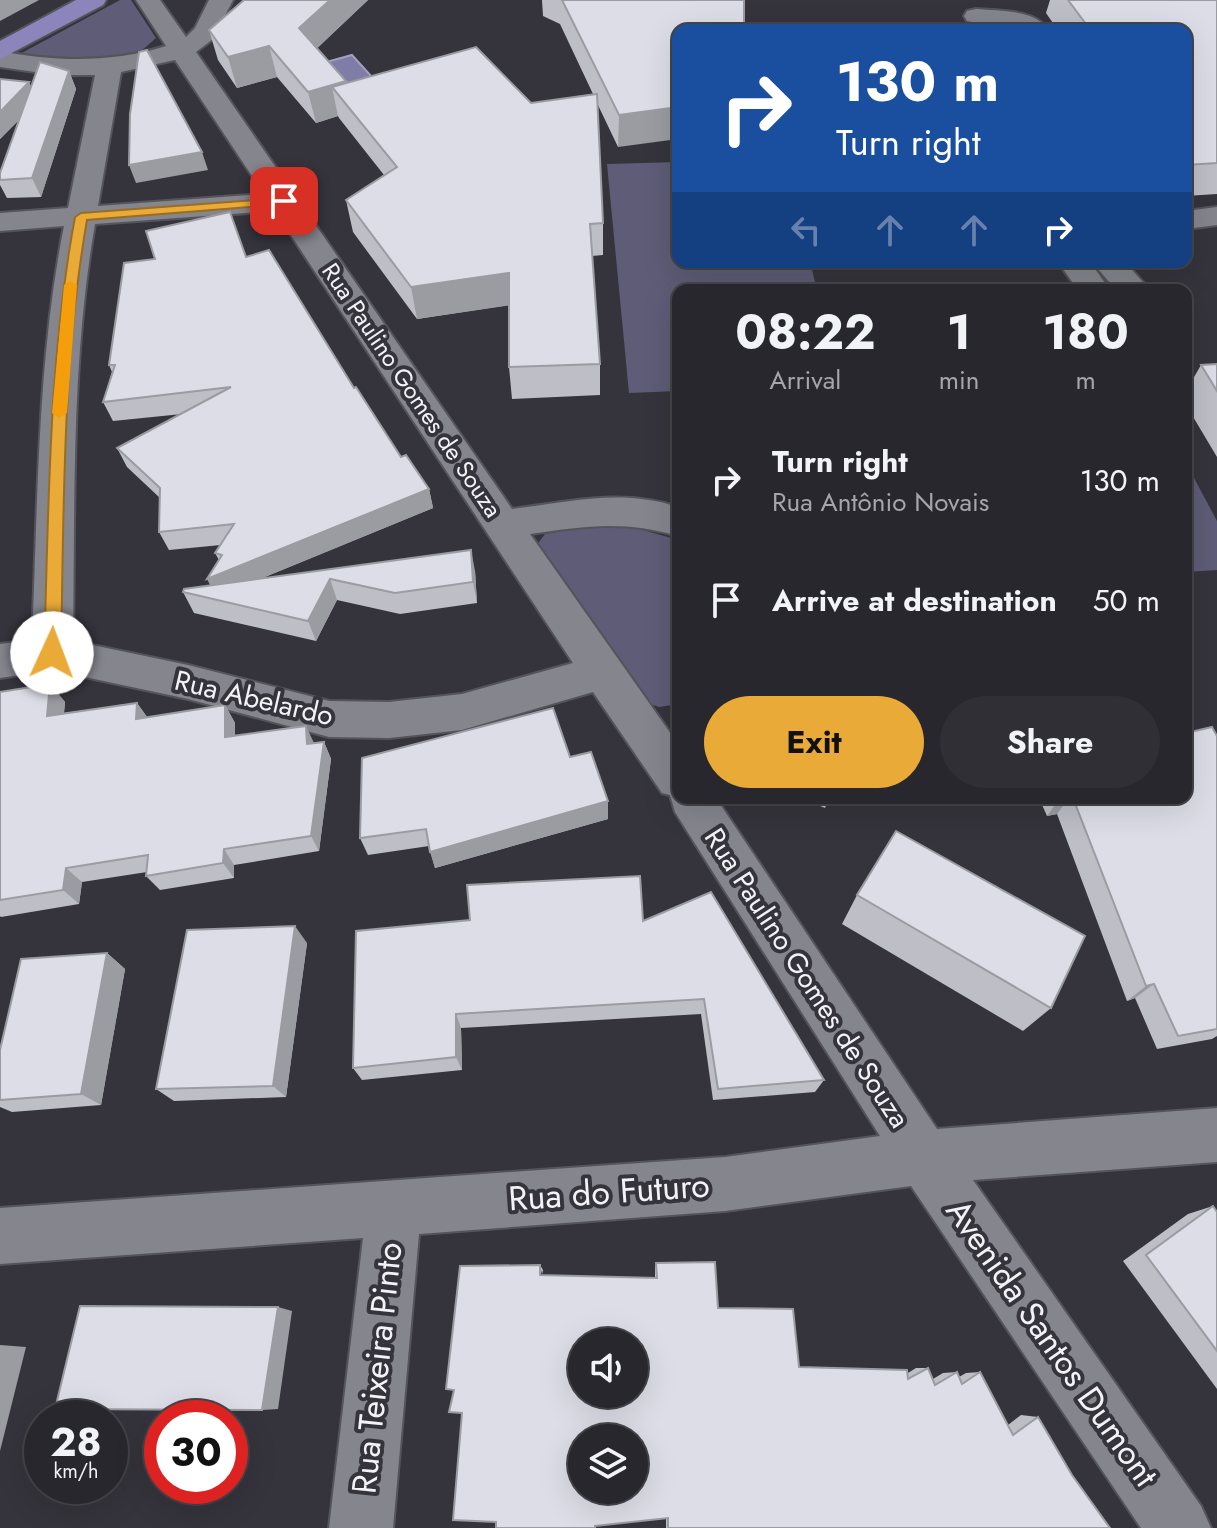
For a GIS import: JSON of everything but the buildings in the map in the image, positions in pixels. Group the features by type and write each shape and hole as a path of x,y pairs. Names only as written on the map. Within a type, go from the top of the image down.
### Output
{"main road":[{"path":"0,51 94,0"}],"street":[{"name":"Rua Paulino Gomes de Souza","path":"148,0 602,672 664,727 672,757"},
{"path":"0,59 55,69 109,68 183,50 206,31 221,0"},
{"path":"973,15 1016,20 1024,24"},
{"path":"52,653 59,421 71,272 109,68"},
{"path":"0,222 284,201"},
{"path":"1192,219 1217,216"},
{"path":"1114,268 1128,284"},
{"path":"504,524 618,512 672,521"},
{"name":"Rua Abelardo","path":"0,661 52,653 188,682 329,719 389,720 462,712 602,672"},
{"name":"Rua Paulino Gomes de Souza","path":"695,804 924,1157"},
{"name":"Rua do Futuro","path":"0,1236 725,1184 924,1157 1217,1135"},
{"name":"Avenida Santos Dumont","path":"924,1157 1179,1528"},
{"name":"Rua Teixeira Pinto","path":"361,1528 394,1208"}],"shaded area":[{"path":"120,0 131,0 156,38 139,53 88,66 18,55"},
{"path":"352,55 390,97 356,107 319,64"},
{"path":"672,162 672,268 812,268 816,284 672,284 672,391 629,393 607,164"},
{"path":"1192,474 1217,521 1217,570 1192,572"},
{"path":"585,527 633,527 672,538 672,705 659,707 647,703 536,546 545,534"}],"slow traffic":[{"path":"59,413 70,285"}],"route":[{"path":"52,653 59,421 71,272 81,217 284,201"}]}
